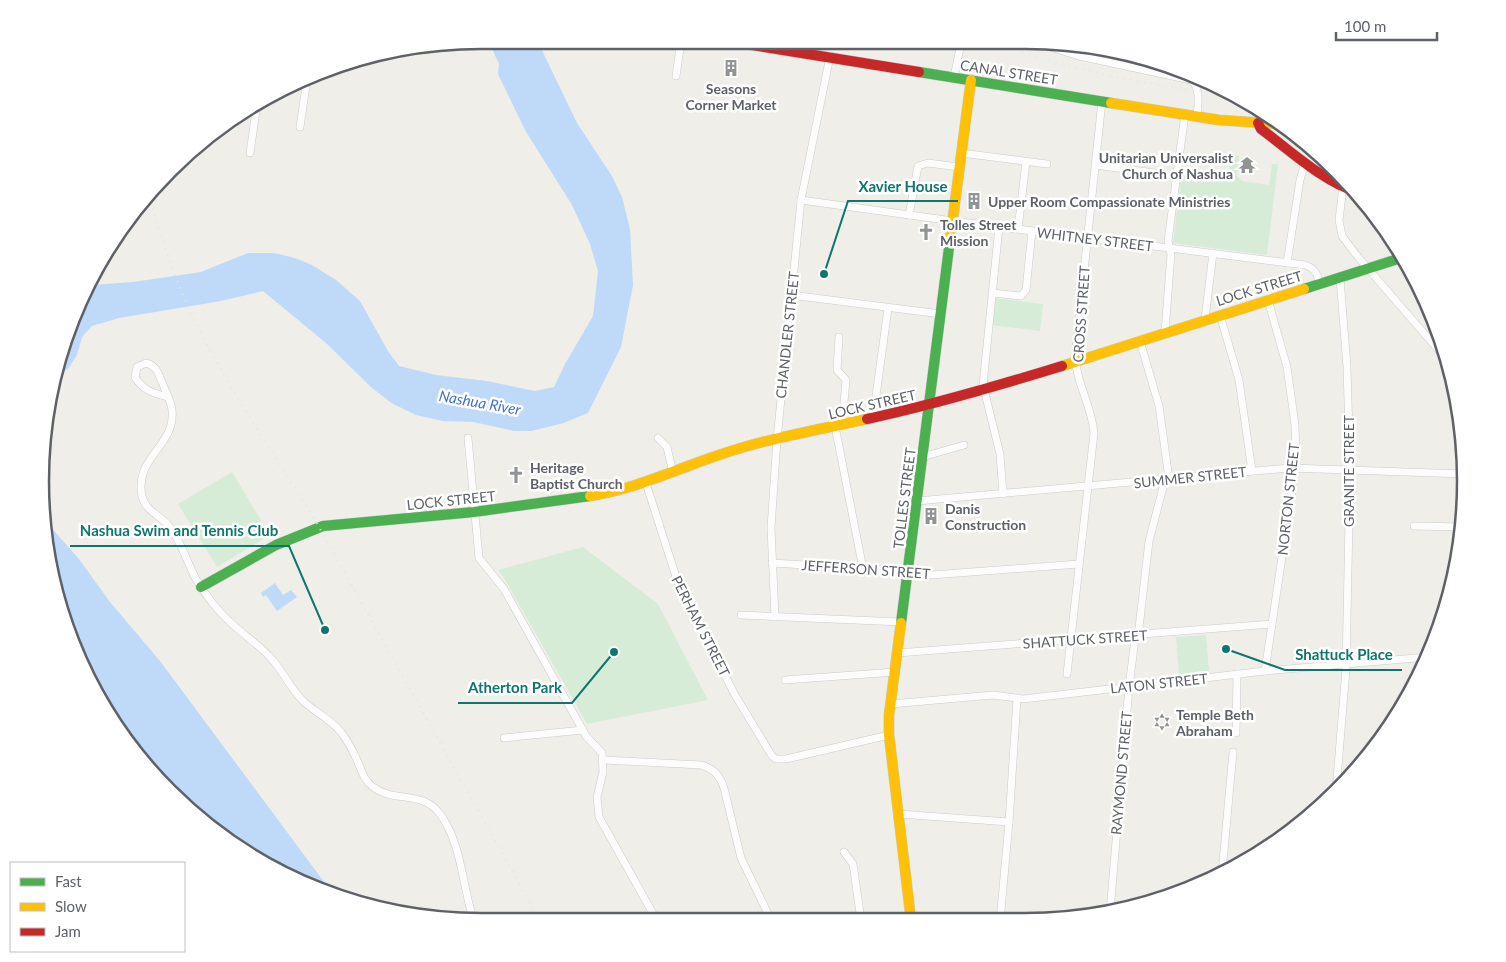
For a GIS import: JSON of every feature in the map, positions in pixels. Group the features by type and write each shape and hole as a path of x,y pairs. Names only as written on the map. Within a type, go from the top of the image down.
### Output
{"street":[{"path":"676,76 680,49"},
{"name":"CANAL STREET","path":"782,49 1228,121 1267,123"},
{"path":"954,77 960,49"},
{"path":"1060,50 1177,77"},
{"name":"CHANDLER STREET","path":"776,617 771,528 777,439 801,200 830,56"},
{"name":"TOLLES STREET","path":"910,913 889,735 891,704 971,80"},
{"path":"1194,84 1198,92 1197,116"},
{"path":"300,127 306,86"},
{"name":"CROSS STREET","path":"1067,674 1093,440 1093,425 1076,362 1076,340 1102,101"},
{"path":"250,153 255,113"},
{"path":"1164,332 1171,254 1168,241 1185,114"},
{"path":"1258,123 1261,129 1305,162 1334,178"},
{"path":"961,153 1047,164"},
{"path":"1018,229 1026,162"},
{"path":"1287,263 1300,180 1305,162"},
{"path":"909,215 918,166 928,163 959,167"},
{"path":"1096,165 1176,176"},
{"path":"1343,189 1339,220 1340,232 1368,269 1436,347"},
{"name":"WHITNEY STREET","path":"801,200 1287,263 1312,268 1315,270 1320,283"},
{"path":"999,227 983,390 1000,454 1003,494"},
{"path":"993,293 1021,296 1026,290 1032,231"},
{"path":"1205,319 1213,254"},
{"name":"LOCK STREET","path":"201,587 281,543 323,526 474,512 610,493 674,473 722,454 777,439 930,405 983,390 1396,260"},
{"name":"GRANITE STREET","path":"1337,781 1345,664 1350,470 1347,367 1340,278"},
{"path":"792,295 941,314"},
{"name":"NORTON STREET","path":"1266,671 1295,468 1295,424 1287,367 1268,300"},
{"path":"873,418 888,308"},
{"path":"1220,315 1239,380 1252,471"},
{"path":"839,336 838,370 846,380 839,425 863,568"},
{"path":"1140,341 1159,406 1167,479"},
{"path":"168,397 156,394 140,384 135,377 137,367 146,362 153,365 168,397 172,408 172,422 164,440 144,469 141,487 142,496 147,507 166,521 172,529 201,587 228,620 270,656 304,701 331,722 341,733 356,757 364,778 371,786 385,793 423,800 435,808 451,834 472,913"},
{"path":"468,438 480,561 496,577 504,589 583,730 600,750 604,760 597,797 598,814 653,913"},
{"path":"658,438 667,447 674,473"},
{"path":"922,457 964,445"},
{"name":"SUMMER STREET","path":"917,502 1295,468 1457,474"},
{"name":"RAYMOND STREET","path":"1111,905 1128,687 1137,635 1149,541 1167,479"},
{"name":"PERHAM STREET","path":"646,482 678,583 735,696 768,750 776,759 786,759 889,735"},
{"path":"1414,526 1455,527"},
{"name":"JEFFERSON STREET","path":"772,563 904,571 918,576 1079,564"},
{"path":"741,615 901,622"},
{"name":"SHATTUCK STREET","path":"897,653 1272,624"},
{"name":"LATON STREET","path":"891,704 993,695 1016,699 1266,671 1419,658"},
{"path":"786,680 895,672"},
{"path":"1236,733 1237,674"},
{"path":"1001,913 1009,822 1016,699"},
{"path":"504,738 583,730"},
{"path":"1223,865 1232,752"},
{"path":"604,760 701,765 714,771 724,788 741,858 768,913"},
{"path":"899,814 1009,822"},
{"path":"844,852 853,864 860,913"}],"green space":[{"path":"1231,155 1239,156 1237,176 1242,181 1269,185 1272,164 1278,164 1267,255 1173,243 1182,172 1228,179"},
{"path":"995,298 1043,304 1040,331 991,325"},
{"path":"232,472 270,535 217,567 178,504"},
{"path":"583,547 658,604 708,700 587,724 498,570"},
{"path":"1206,635 1209,672 1179,675 1176,637"}],"water":[{"name":"Nashua River","path":"492,49 541,49 577,123 612,176 622,197 630,229 633,285 621,347 588,413 564,423 531,431 514,431 473,422 443,421 416,415 393,404 372,388 326,343 263,291 221,301 119,318 92,326 82,337 77,355 68,369 62,372 82,316 96,285 133,282 201,272 248,253 274,253 295,258 312,265 336,280 360,301 388,351 399,366 436,375 487,381 535,391 554,387 593,316 598,271 590,244 572,205 525,130 498,74 499,64"},
{"path":"51,528 79,559 110,602 160,661 325,884 290,869 218,824 175,787 138,744 107,697 93,672 82,646 63,593"},
{"path":"275,583 283,595 291,590 297,597 277,611 266,595 263,597 261,593"}],"railway":[{"path":"1017,49 1057,63 1126,79 1217,93"},
{"path":"152,201 159,231 180,288 214,357 253,423 315,520 536,913"}],"traffic: fast":[{"path":"919,72 1111,103"},
{"path":"901,623 950,240"},
{"path":"1304,289 1396,260"},
{"path":"201,587 276,545 323,526 474,512 590,496"}],"traffic: slow":[{"path":"950,240 971,80"},
{"path":"1111,103 1219,120 1267,123"},
{"path":"1062,366 1304,289"},
{"path":"590,496 608,493 641,483 758,443 867,419"},
{"path":"901,623 889,715 889,735 910,913"}],"traffic: jam":[{"path":"776,49 919,72"},
{"path":"1258,123 1261,129 1308,165 1341,186"},
{"path":"867,419 965,395 1062,366"}],"place":[{"name":"Seasons Corner Market","path":"731,68"},
{"name":"Unitarian Universalist Church of Nashua","path":"1247,165"},
{"name":"Upper Room Compassionate Ministries","path":"974,201"},
{"name":"Tolles Street Mission","path":"926,232"},
{"name":"Xavier House","path":"824,274"},
{"name":"Heritage Baptist Church","path":"516,475"},
{"name":"Danis Construction","path":"931,516"},
{"name":"Nashua Swim and Tennis Club","path":"325,630"},
{"name":"Shattuck Place","path":"1226,649"},
{"name":"Atherton Park","path":"614,652"},
{"name":"Temple Beth Abraham","path":"1162,722"}]}
